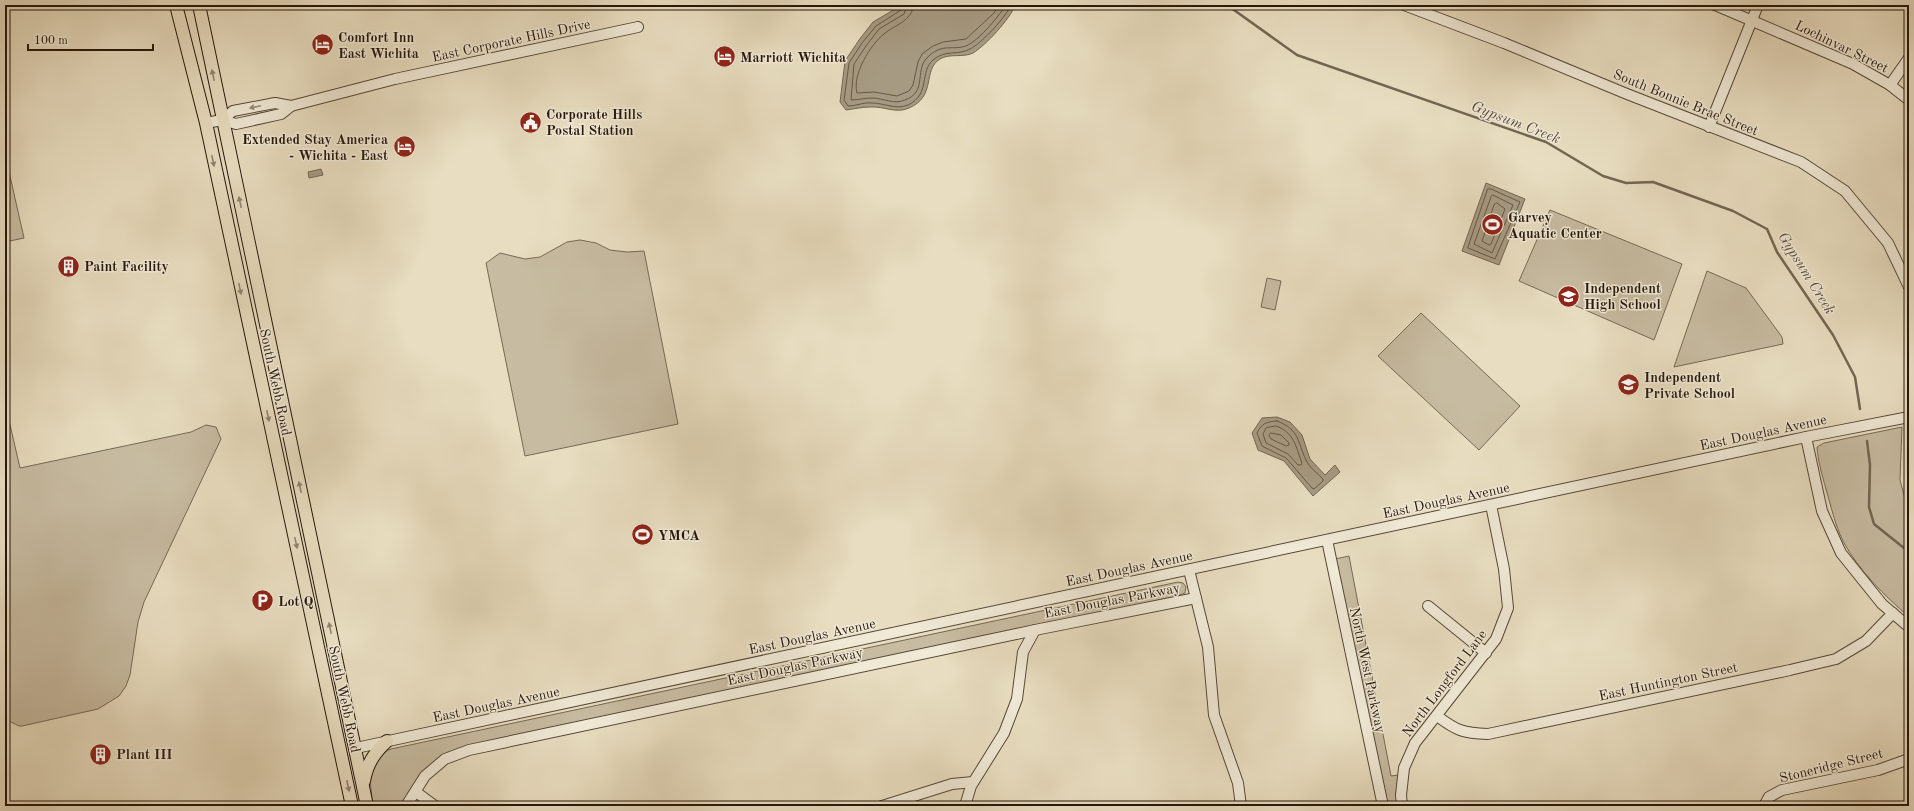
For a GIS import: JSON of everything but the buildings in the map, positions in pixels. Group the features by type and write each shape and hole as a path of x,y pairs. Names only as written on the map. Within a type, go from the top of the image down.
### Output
{"main road":[{"name":"South Webb Road","path":"176,5 206,123 352,806"},
{"name":"South Webb Road","path":"199,5 367,806"},
{"path":"277,457 293,454"},
{"path":"336,728 350,746 356,748 346,759 344,767"},
{"path":"363,784 369,763 387,741"}],"street":[{"name":"South Bonnie Brae Street","path":"1404,5 1504,43 1709,127 1801,162 1845,191 1888,243 1909,287"},
{"name":"Lochinvar Street","path":"1715,5 1853,64 1890,85 1909,100"},
{"path":"1709,127 1758,5"},
{"name":"East Corporate Hills Drive","path":"206,123 222,120 233,111 275,103 291,106 395,79 638,27"},
{"path":"1890,85 1909,58"},
{"name":"East Douglas Avenue","path":"356,748 1806,437 1909,417"},
{"path":"1806,437 1822,511 1841,553 1882,604 1909,627"},
{"name":"North Longford Lane","path":"1402,806 1401,795 1404,768 1415,743 1496,639 1508,608 1504,568 1491,505"},
{"name":"North West Parkway","path":"1327,540 1383,806"},
{"path":"1189,570 1208,648 1214,715 1238,783 1241,806"},
{"name":"East Douglas Parkway","path":"406,806 425,776 445,759 469,750 1035,630 1196,598"},
{"path":"1428,606 1486,653"},
{"name":"East Huntington Street","path":"1437,716 1453,728 1466,733 1488,734 1790,670 1836,659 1866,641 1893,613"},
{"path":"965,806 974,782 1004,733 1017,699 1023,652 1035,630"},
{"name":"Stoneridge Street","path":"1764,806 1769,797 1782,790 1878,770 1909,758"},
{"path":"882,806 952,784 974,782"},
{"path":"416,792 435,806"},
{"path":"908,798 916,806"}],"shaded area":[{"path":"5,154 24,238 5,242"},
{"path":"1550,210 1682,264 1654,340 1519,281"},
{"path":"580,240 596,243 610,250 627,252 644,251 678,424 525,456 486,263 500,253 525,259 540,257 567,242"},
{"path":"1707,271 1746,288 1782,337 1783,344 1674,367"},
{"path":"1267,278 1281,281 1275,310 1261,307"},
{"path":"1421,313 1520,406 1479,450 1378,356"},
{"path":"5,403 20,468 191,432 206,425 216,427 221,439 144,602 138,622 130,675 126,686 119,696 98,709 22,726 5,719"},
{"path":"1902,427 1900,480 1909,513 1909,617 1890,600 1864,572 1849,552 1843,541 1835,522 1819,463 1817,447 1824,443"},
{"path":"1349,556 1391,776 1398,775 1398,806 1388,806 1335,559"},
{"path":"1178,582 1183,583 1186,587 1185,593 1172,598 455,751 401,806 373,806 369,772 383,752 391,749"}],"water":[{"path":"902,5 1015,5 1013,11 991,38 973,53 944,57 935,64 923,97 918,103 904,110 864,107 846,110 840,102 845,61 873,22"},
{"path":"321,169 323,175 309,178 308,172"},
{"name":"Garvey Aquatic Center","path":"1486,183 1525,199 1499,265 1462,251"},
{"path":"1277,417 1290,422 1302,435 1310,459 1325,475 1335,465 1340,472 1313,496 1284,461 1258,450 1252,433 1262,418"}],"waterway":[{"name":"Gypsum Creek","path":"1227,5 1297,55 1546,142 1603,176 1626,183 1653,182 1733,211 1767,229 1777,252 1833,335 1855,377 1860,409"},
{"name":"Gypsum Creek","path":"1867,441 1870,465 1869,507 1874,524 1909,552"}],"place":[{"name":"Comfort Inn East Wichita","path":"323,45"},
{"name":"Marriott Wichita","path":"724,57"},
{"name":"Corporate Hills Postal Station","path":"530,122"},
{"name":"Extended Stay America - Wichita - East","path":"404,147"},
{"name":"Garvey Aquatic Center","path":"1493,225"},
{"name":"Paint Facility","path":"69,266"},
{"name":"Independent High School","path":"1568,296"},
{"name":"Independent Private School","path":"1628,385"},
{"name":"YMCA","path":"643,535"},
{"name":"Lot Q","path":"262,601"},
{"name":"Plant III","path":"100,754"}]}
